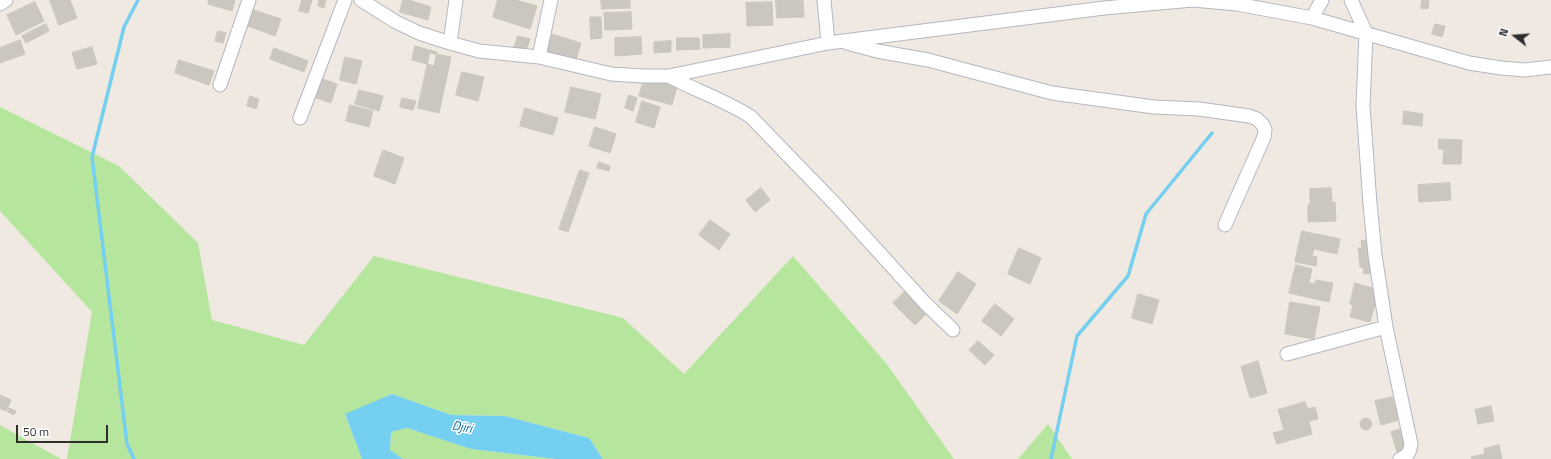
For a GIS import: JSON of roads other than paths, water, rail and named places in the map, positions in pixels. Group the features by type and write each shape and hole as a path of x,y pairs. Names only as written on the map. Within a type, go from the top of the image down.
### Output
{"street":[{"path":"0,4 6,0"},
{"path":"220,85 249,0"},
{"path":"300,118 345,0"},
{"path":"450,44 456,0"},
{"path":"539,57 551,0"},
{"path":"824,0 828,43"},
{"path":"363,1 396,22 419,33 450,44 479,51 539,57 611,74 642,76 669,76 828,43 1104,8 1193,0 1237,4 1312,18 1469,63 1524,70 1551,67"},
{"path":"1312,18 1322,0"},
{"path":"1351,0 1366,33 1363,106 1375,255 1386,327 1411,444 1410,452 1406,457 1400,459"},
{"path":"843,41 858,47 928,60 1052,93 1154,107 1199,109 1239,114 1257,119 1263,125 1265,130 1264,137 1225,225"},
{"path":"669,76 687,86 738,109 751,117 836,205 925,303 952,330"},
{"path":"1286,354 1386,327"}],"water":[{"name":"Djiri","path":"392,394 451,415 505,416 589,438 603,459 556,459 471,449 407,428 391,432 390,450 403,459 362,459 345,414"}],"waterway":[{"path":"134,459 127,444 92,157 124,27 138,0"},
{"path":"1051,459 1077,336 1128,276 1146,214 1212,133"}]}
